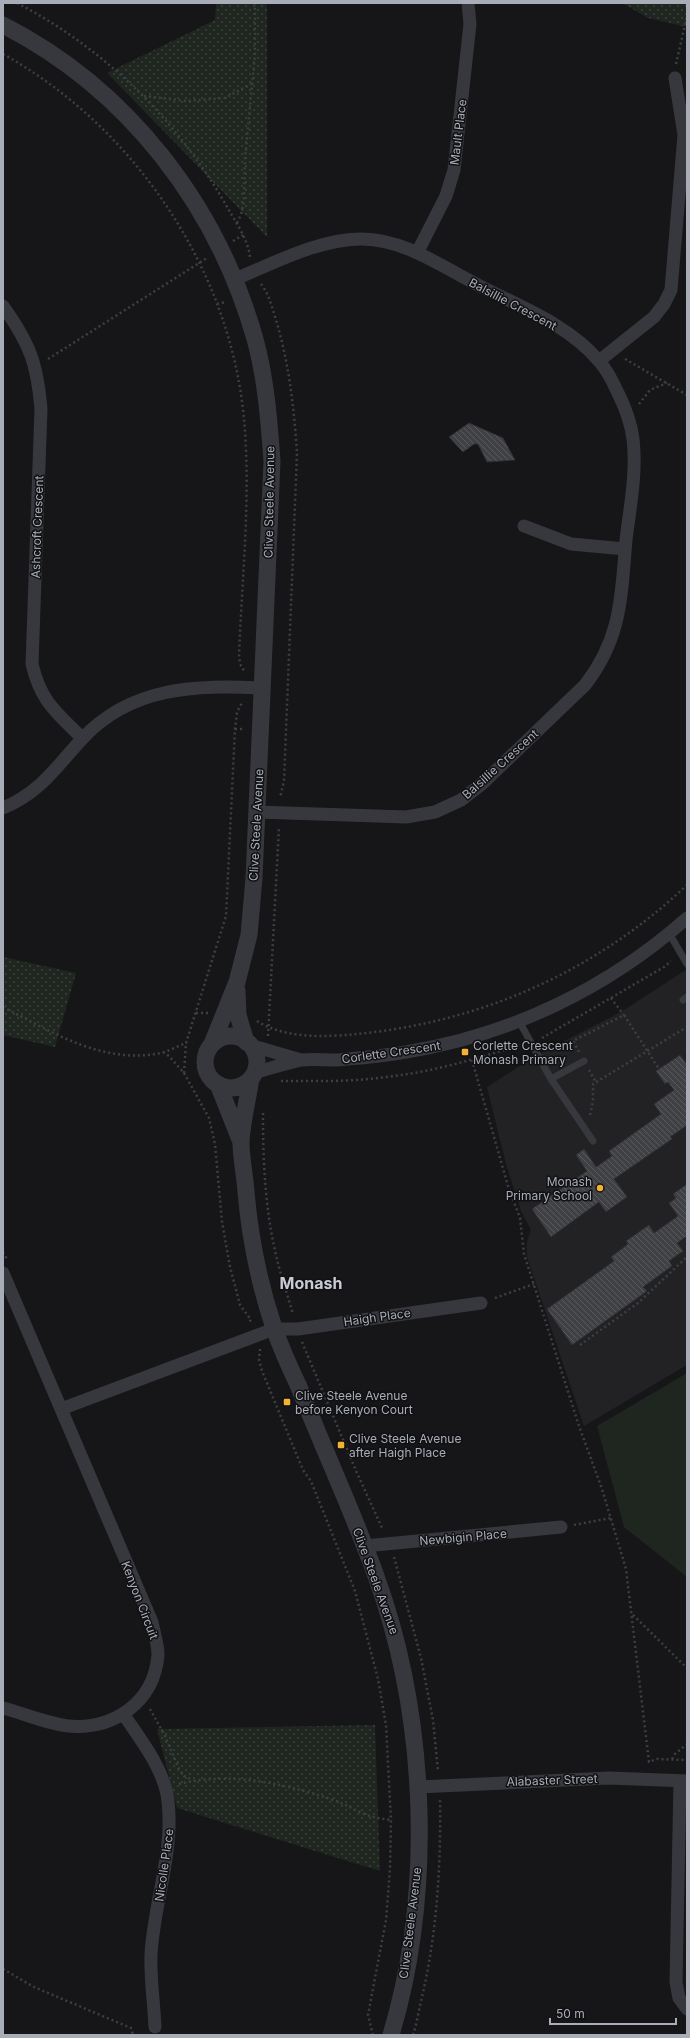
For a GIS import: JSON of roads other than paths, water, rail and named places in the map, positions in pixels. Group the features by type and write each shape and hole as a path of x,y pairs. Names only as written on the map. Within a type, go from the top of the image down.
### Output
{"street":[{"name":"Mault Place","path":"417,253 446,196 454,170 470,24 468,3"},
{"name":"Clive Steele Avenue","path":"3,25 32,41 91,82 142,131 186,188 205,218 235,279 255,339 263,377 267,400 272,461 252,909 249,935 237,982 212,1044"},
{"path":"599,361 654,317 664,304 671,290 684,135 675,78"},
{"name":"Balsillie Crescent","path":"235,279 311,248 337,241 364,239 378,241 391,243 417,253 553,324 578,340 599,361 610,376 625,407 633,439 633,472 620,602 615,631 595,672 585,685 482,784 461,800 435,812 406,817 257,812"},
{"name":"Ashcroft Crescent","path":"3,306 20,330 35,367 41,409 32,664 36,684 47,702 82,738"},
{"path":"524,526 571,544 625,549"},
{"path":"3,808 38,788 50,777 82,738 93,728 119,710 148,696 181,688 216,686 263,688"},
{"name":"Corlette Crescent","path":"248,1043 301,1060 337,1060 404,1053 439,1046 519,1021 568,1000 626,966 669,934 687,918"},
{"name":"Clive Steele Avenue","path":"237,982 238,1015 248,1043"},
{"path":"233,1036 248,1043 256,1056 252,1076 239,1087 232,1088 218,1084 207,1073 205,1066 205,1058 212,1044 225,1037 233,1036"},
{"name":"Corlette Crescent","path":"252,1076 301,1060"},
{"name":"Clive Steele Avenue","path":"252,1076 242,1142 250,1231 256,1264 274,1329 365,1546 376,1576 395,1635 406,1680 416,1756 418,1786 419,1821 417,1890 408,1959 391,2035"},
{"name":"Clive Steele Avenue","path":"218,1084 242,1142"},
{"name":"Kenyon Circuit","path":"3,1708 67,1726 97,1725 124,1715 141,1698 153,1678 158,1656 152,1622 61,1409 7,1270"},
{"name":"Haigh Place","path":"274,1329 298,1329 480,1303"},
{"path":"61,1409 274,1329"},
{"name":"Newbigin Place","path":"365,1546 561,1527"},
{"name":"Nicolle Place","path":"124,1715 148,1752 165,1788 170,1824 151,1954 155,2027"},
{"name":"Alabaster Street","path":"418,1786 609,1778 683,1781"},
{"path":"683,1781 676,1982 679,1998 687,2009"}],"lane":[{"path":"669,934 687,964"},
{"path":"519,1021 551,1079 593,1141"},
{"path":"551,1079 584,1061"}],"place":[{"name":"Corlette Crescent Monash Primary","path":"465,1052"},
{"name":"Monash Primary School","path":"600,1188"},
{"name":"Clive Steele Avenue before Kenyon Court","path":"287,1402"},
{"name":"Clive Steele Avenue after Haigh Place","path":"341,1445"}],"district":[{"name":"Monash","path":"311,1283"}]}
